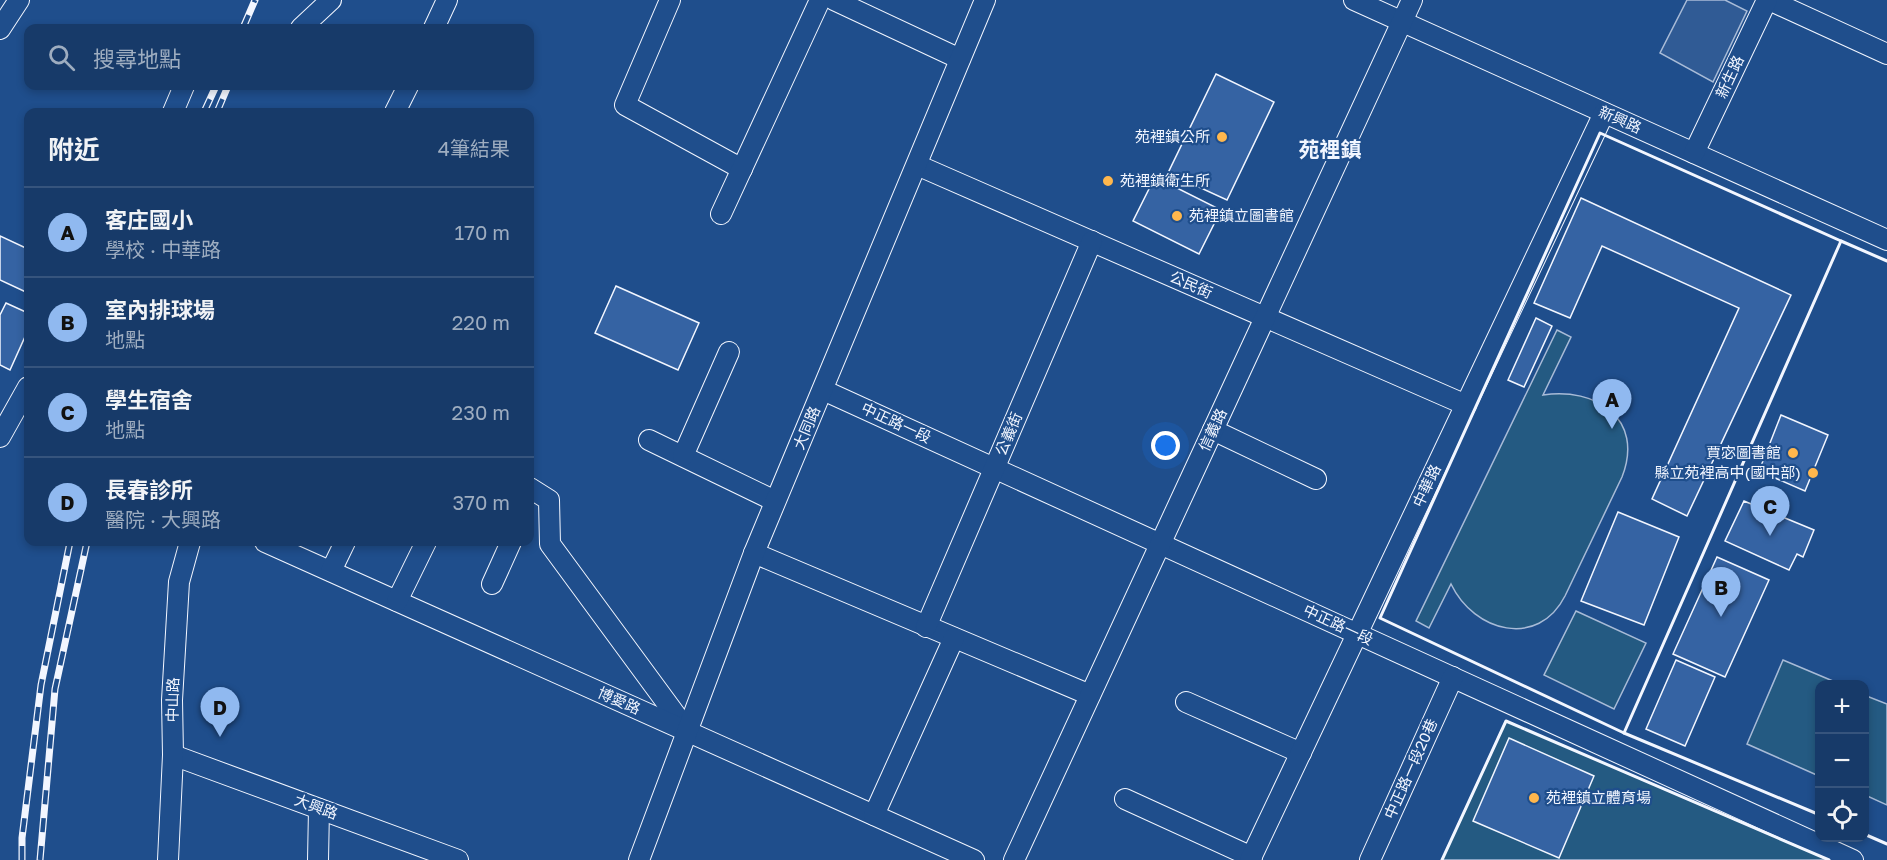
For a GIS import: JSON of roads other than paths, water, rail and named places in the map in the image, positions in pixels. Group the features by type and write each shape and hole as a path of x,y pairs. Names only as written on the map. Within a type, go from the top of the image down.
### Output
{"street":[{"path":"0,29 19,0"},
{"path":"305,24 331,0"},
{"path":"436,24 447,0"},
{"path":"670,0 625,105 742,169"},
{"path":"721,214 820,0"},
{"path":"834,0 960,59"},
{"name":"大同路","path":"639,860 754,553 985,0"},
{"name":"新興路","path":"1354,0 1887,240"},
{"name":"信義路","path":"1014,860 1412,0"},
{"path":"1768,0 1887,54"},
{"name":"新生路","path":"1694,153 1768,0"},
{"path":"175,108 182,90"},
{"path":"397,108 406,90"},
{"name":"中華路","path":"1251,858 1604,113"},
{"name":"公民街","path":"917,165 1466,405"},
{"name":"公義街","path":"926,627 1092,241"},
{"path":"683,456 729,352"},
{"name":"中正路一段","path":"823,390 1853,860"},
{"path":"2,427 24,393"},
{"path":"1213,430 1316,479"},
{"path":"649,440 775,501"},
{"path":"534,493 549,500 549,544 688,731"},
{"name":"中山路","path":"168,860 173,755 172,700 179,582 189,546"},
{"name":"博愛路","path":"274,546 974,860"},
{"path":"331,571 343,546"},
{"path":"397,601 424,546"},
{"path":"492,584 509,546"},
{"path":"754,553 1090,696"},
{"path":"874,815 954,638"},
{"name":"中正路一段20巷","path":"1370,860 1453,677"},
{"path":"1186,702 1300,753"},
{"name":"大興路","path":"173,755 459,860"},
{"path":"1125,799 1251,858"},
{"path":"318,860 319,808"}],"railway":[{"path":"245,24 255,0"},
{"path":"206,108 214,90"},
{"path":"219,108 226,90"},
{"path":"22,860 22,838 41,685 69,546"},
{"path":"40,860 55,689 86,546"}],"place":[{"name":"苑裡鎮公所","path":"1222,137"},
{"name":"苑裡鎮衛生所","path":"1108,181"},
{"name":"苑裡鎮立圖書館","path":"1177,216"},
{"name":"客庄國小","path":"1612,429"},
{"name":"賈宓圖書館","path":"1793,453"},
{"name":"縣立苑裡高中(國中部)","path":"1813,473"},
{"name":"學生宿舍","path":"1770,536"},
{"name":"室內排球場","path":"1721,617"},
{"name":"長春診所","path":"220,737"},
{"name":"苑裡鎮立體育場","path":"1534,798"}],"district":[{"name":"苑裡鎮","path":"1330,150"}]}
